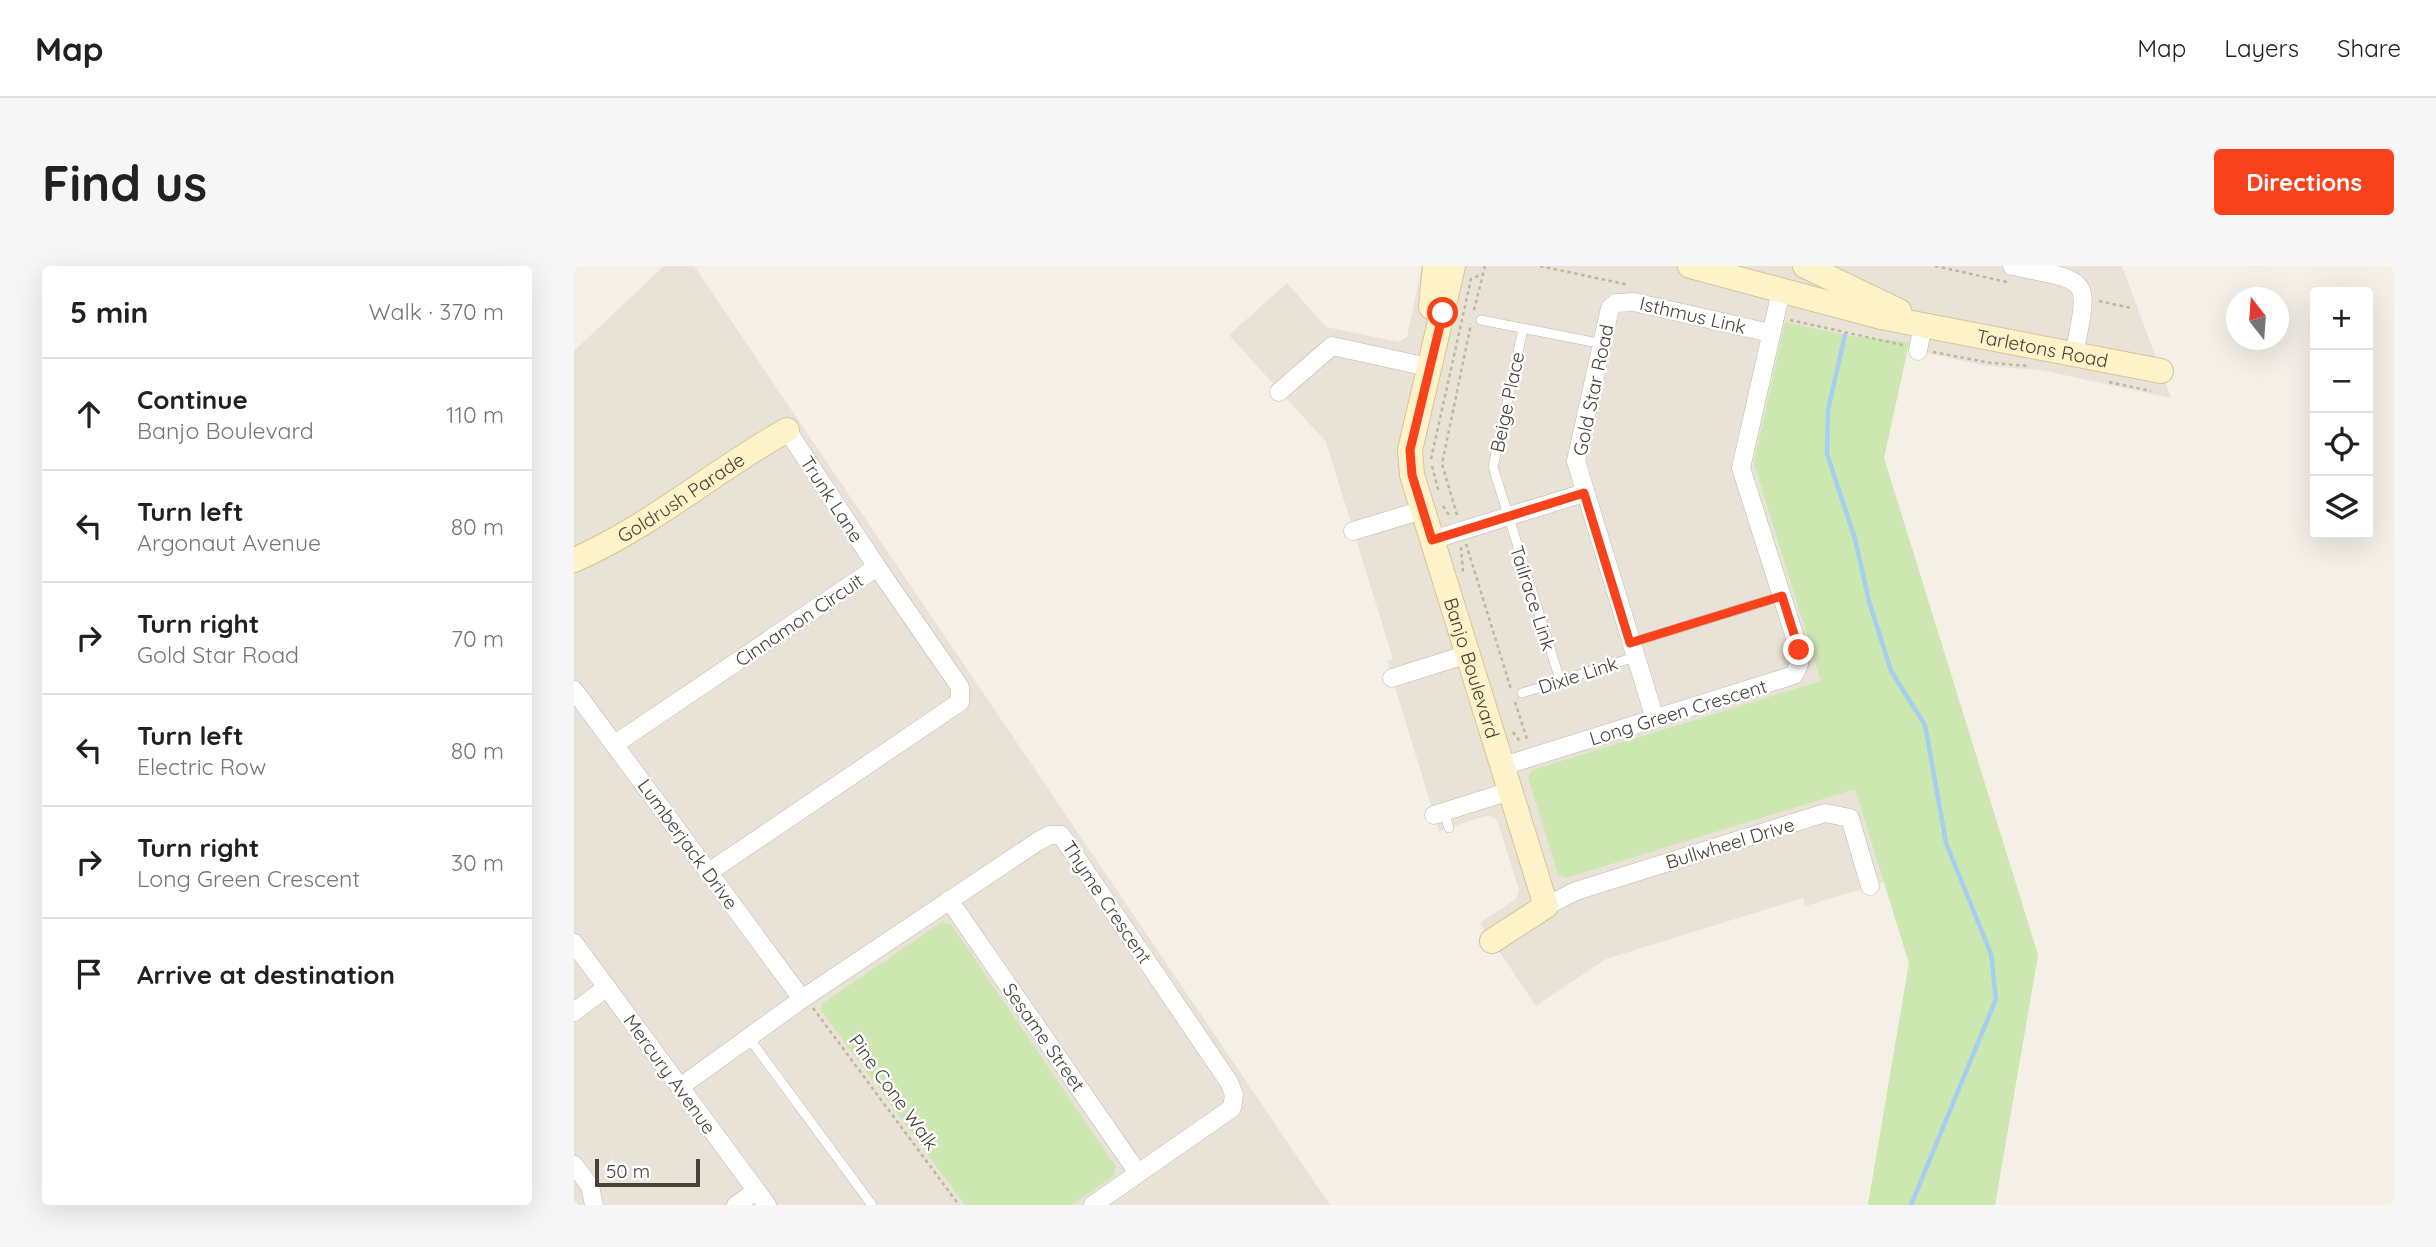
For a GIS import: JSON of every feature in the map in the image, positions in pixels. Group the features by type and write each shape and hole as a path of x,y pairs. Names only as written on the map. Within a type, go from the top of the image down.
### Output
{"street":[{"name":"Banjo Boulevard","path":"1428,367 1435,266"},
{"name":"Banjo Boulevard","path":"1453,266 1410,450 1412,475 1546,906"},
{"name":"Tarletons Road","path":"1690,266 1881,317 2074,354 2156,382"},
{"name":"Tarletons Road","path":"1805,266 1923,323"},
{"path":"2012,266 2072,278 2081,287 2084,298 2074,354"},
{"name":"Long Green Crescent","path":"1503,766 1794,675 1799,664 1799,650 1741,468 1781,291"},
{"name":"Isthmus Link","path":"1616,303 1634,302 1772,325"},
{"name":"Gold Star Road","path":"1616,303 1610,308 1576,461 1655,719"},
{"path":"1918,350 1923,323"},
{"path":"1279,392 1332,346 1428,367"},
{"name":"Goldrush Parade","path":"574,560 612,544 748,452 787,430"},
{"name":"Trunk Lane","path":"787,430 877,567"},
{"path":"1432,540 1584,493"},
{"path":"1353,531 1423,510"},
{"name":"Cinnamon Circuit","path":"615,744 877,567 960,687 960,702 709,873"},
{"path":"1392,678 1468,653"},
{"name":"Lumberjack Drive","path":"574,690 802,999"},
{"path":"1443,818 1510,791"},
{"name":"Bullwheel Drive","path":"1546,906 1576,891 1825,813 1850,818 1870,886"},
{"name":"Thyme Crescent","path":"680,1087 802,999 949,900 1037,842 1050,835 1062,835 1229,1082 1234,1095 1232,1108 1093,1205"},
{"name":"Sesame Street","path":"949,900 1138,1173"},
{"path":"1492,941 1546,906"},
{"name":"Mercury Avenue","path":"574,943 761,1198"},
{"path":"574,1012 607,987"},
{"path":"574,1165 590,1186 594,1205"},
{"path":"736,1205 761,1198"}],"lane":[{"path":"1481,320 1603,344"},
{"name":"Beige Place","path":"1506,517 1493,467 1523,329"},
{"name":"Tailrace Link","path":"1506,517 1560,680"},
{"name":"Dixie Link","path":"1522,693 1782,596"},
{"path":"749,1038 872,1205"}],"path":[{"path":"1482,274 1485,266"},
{"path":"1540,266 1635,287"},
{"path":"1772,325 1991,363 2032,366"},
{"path":"2098,379 2156,382"},
{"name":"Pine Cone Walk","path":"802,999 817,1011 960,1205"}],"shaded area":[{"path":"664,266 694,266 1330,1205 574,1205 574,351"},
{"path":"1422,266 2122,266 2171,398 2041,370 1987,366 1908,349 1884,458 2038,955 1995,1205 1868,1205 1909,963 1884,882 1806,906 1803,898 1606,959 1536,1006 1480,923 1516,899 1519,890 1497,820 1489,815 1439,831 1387,661 1393,659 1326,442 1229,335 1287,283 1326,327 1399,342 1407,337"}],"green space":[{"path":"1785,322 1849,336 1909,342 1884,458 2038,955 1995,1205 1868,1205 1909,963 1855,789 1566,878 1558,874 1528,778 1532,770 1821,681 1754,463"},
{"path":"942,922 951,924 1116,1167 1114,1176 1071,1205 965,1205 820,1009 823,1003"}],"waterway":[{"path":"1845,335 1828,410 1827,454 1855,539 1869,601 1891,671 1925,725 1946,843 1991,954 1996,999 1911,1205"}],"route":[{"path":"1443,313 1410,450 1412,475 1432,540 1584,493 1630,643 1782,596 1799,650"}]}
